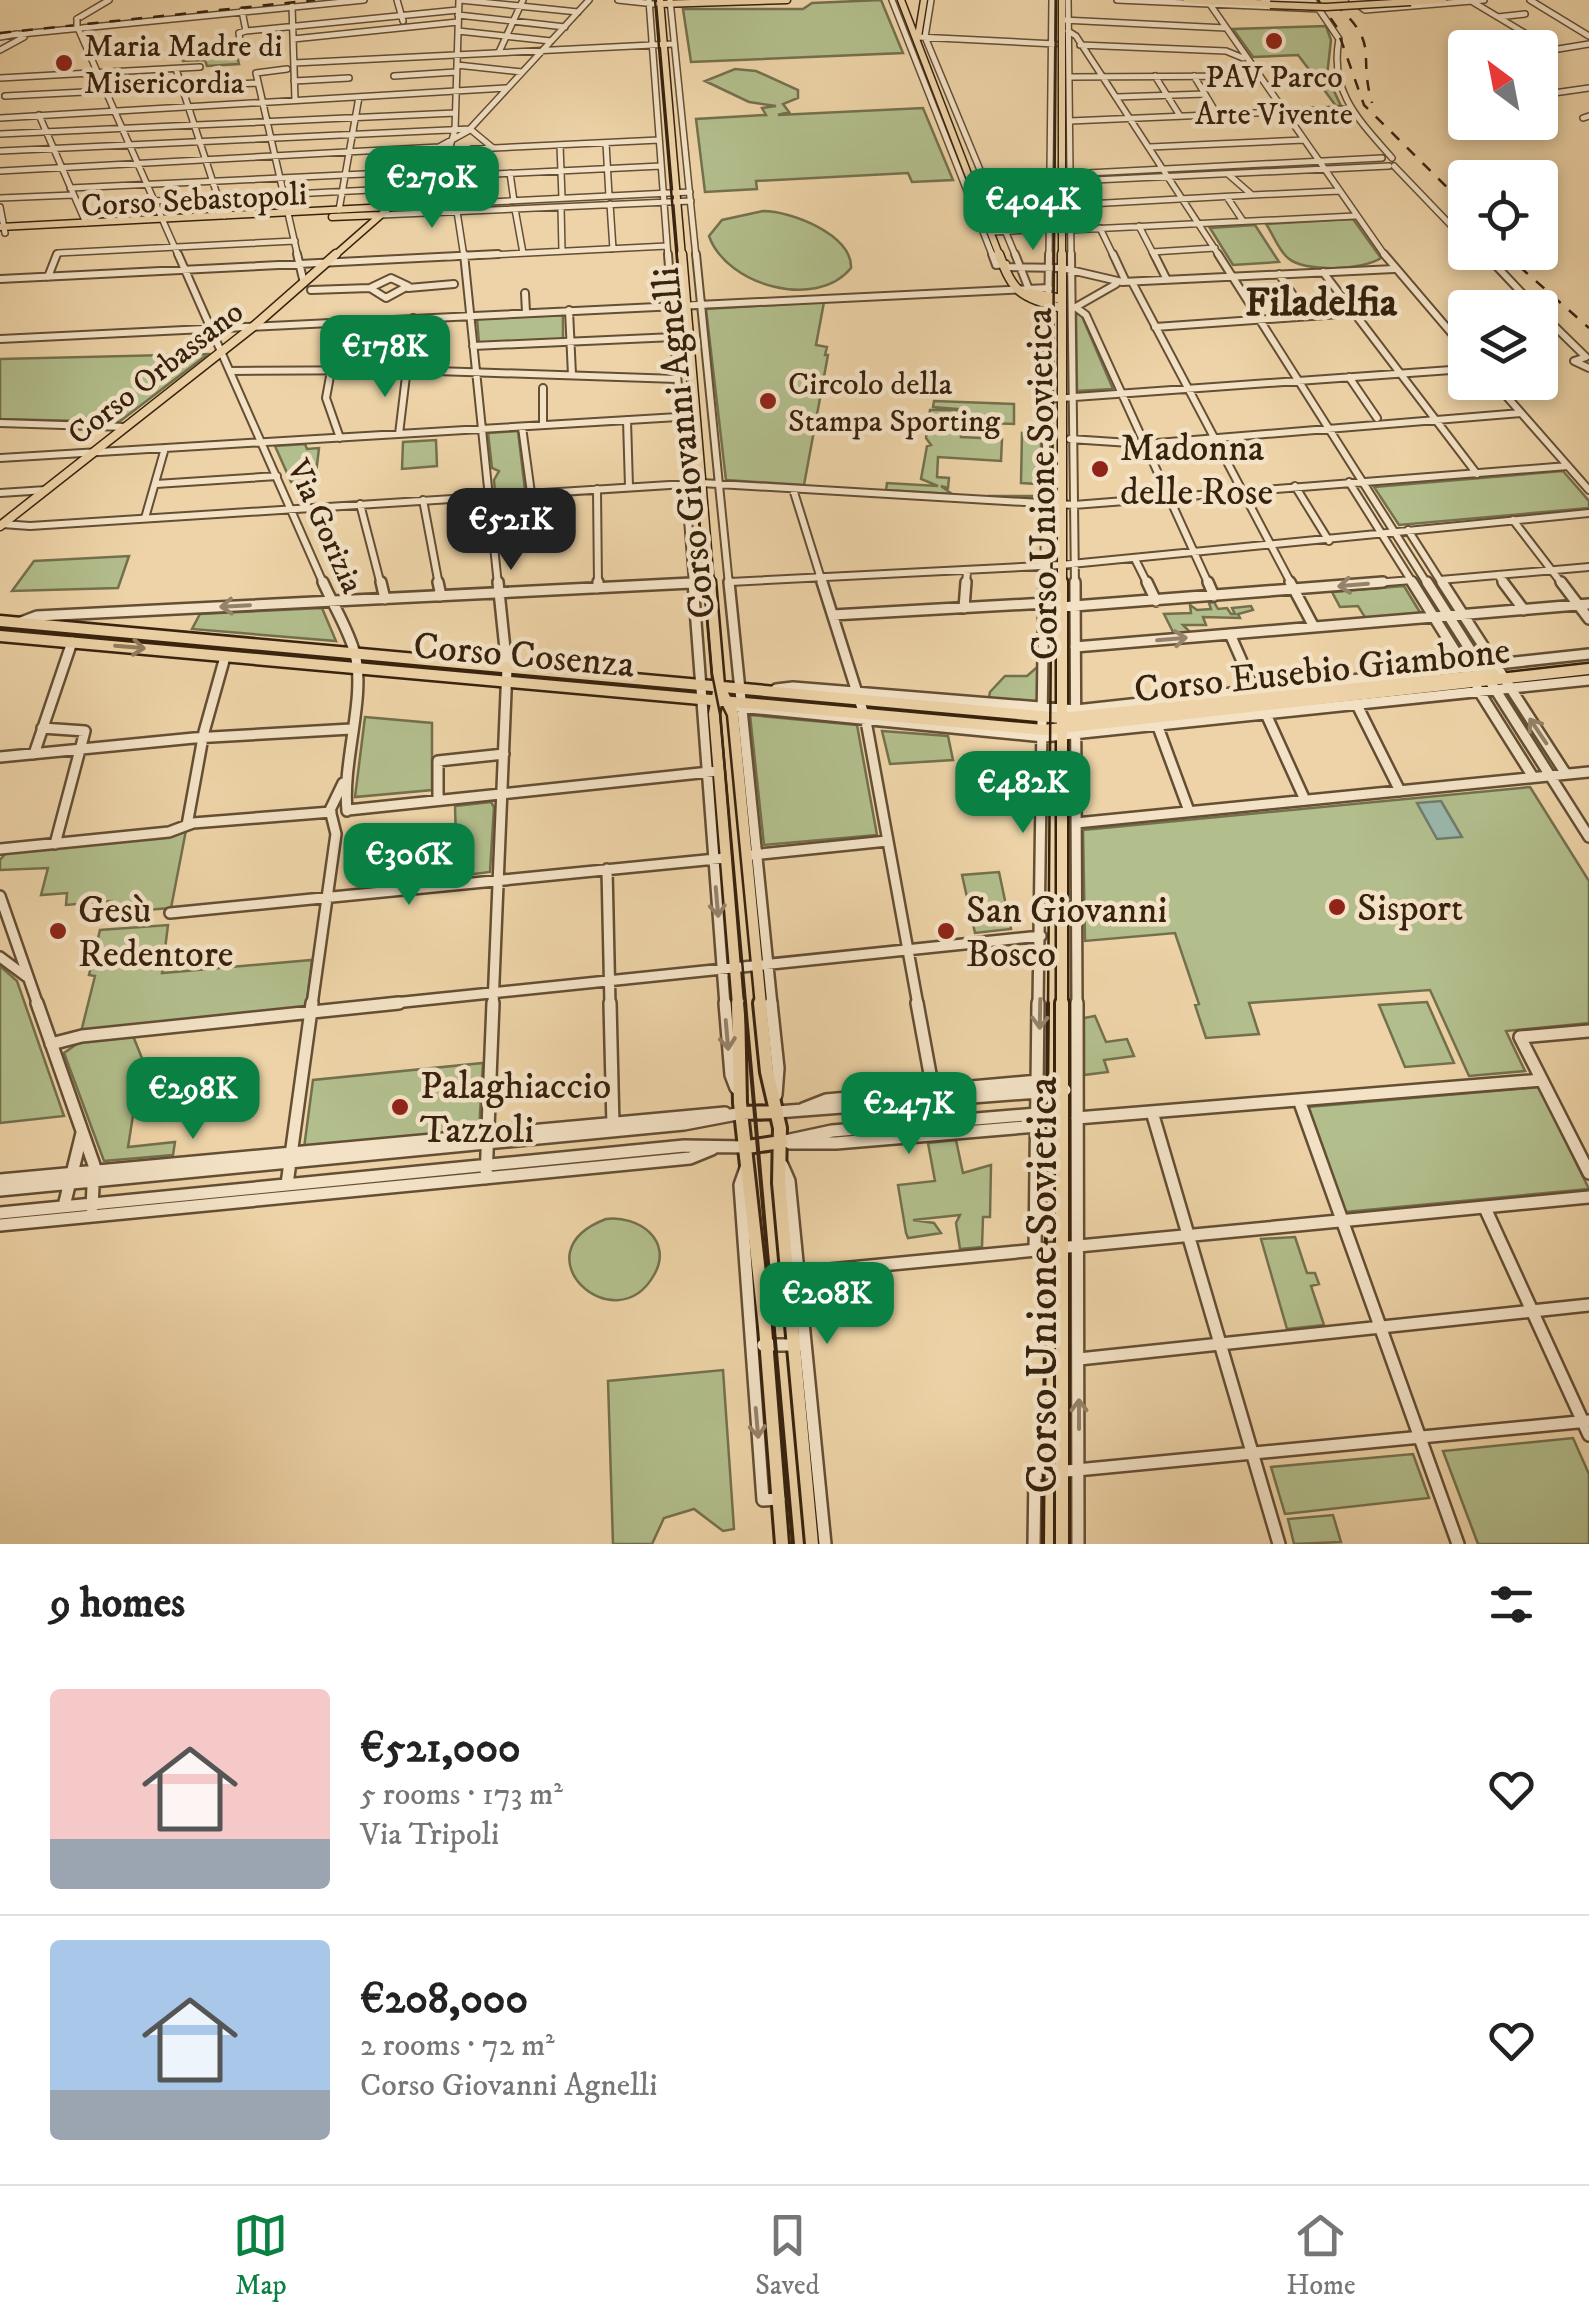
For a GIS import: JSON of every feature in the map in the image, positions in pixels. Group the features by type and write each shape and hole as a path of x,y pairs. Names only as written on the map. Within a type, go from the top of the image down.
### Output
{"main road":[{"path":"670,2 696,0"},
{"path":"655,1 787,0"},
{"path":"901,0 922,37 970,183 1006,266 1020,287 1069,305"},
{"path":"922,37 928,0"},
{"path":"1188,0 1326,7 1444,0"},
{"path":"1410,2 1420,0"},
{"name":"Corso Giovanni Agnelli","path":"655,1 663,43 719,686 736,707 762,965 767,1072 781,1142"},
{"name":"Corso Unione Sovietica","path":"1062,1544 1060,505 1068,439 1069,305 1062,84 1068,1"},
{"name":"Corso Sebastopoli","path":"3,230 390,207"},
{"name":"Corso Orbassano","path":"1,525 254,326 390,207"},
{"name":"Corso Sebastopoli","path":"3,230 224,216 381,215"},
{"path":"360,216 371,224"},
{"name":"Corso Cosenza","path":"0,621 1044,712 1061,723 1044,733 0,636"},
{"name":"Corso Eusebio Giambone","path":"1061,723 1589,667"},
{"name":"Corso Giovanni Agnelli","path":"719,686 708,704 712,771 728,969 743,1067 742,1105 771,1499 782,1544"},
{"path":"742,1105 776,1105"},
{"path":"748,1154 781,1142 779,1184 800,1345 812,1544"}],"street":[{"path":"77,26 109,0"},
{"path":"0,36 364,0"},
{"path":"397,0 405,28"},
{"path":"486,1172 507,668 470,315 461,285 463,256 452,156 458,16 460,0 522,3 578,12"},
{"path":"419,151 469,130 589,0"},
{"path":"430,168 452,156 491,148 659,140 652,44 655,1 618,0"},
{"path":"892,0 970,183 996,265 1066,269 1127,282 1394,269"},
{"name":"Corso Unione Sovietica","path":"1051,0 1035,1251 1060,1248"},
{"path":"1118,0 1208,2 1320,14 1334,39 1330,71 1347,109 1390,162 1448,219"},
{"path":"1353,1 1381,0"},
{"path":"1353,1 1365,10 1484,0"},
{"path":"1532,0 1586,31"},
{"path":"347,1 354,33"},
{"path":"670,2 690,196"},
{"path":"1208,2 1394,269 1448,330"},
{"path":"1267,3 1314,2 1322,9 1338,39 1334,65 1338,80 1358,118 1390,162"},
{"path":"1472,2 1520,30"},
{"path":"499,52 522,3"},
{"path":"292,7 295,100"},
{"path":"1312,11 1322,9"},
{"path":"242,12 246,32"},
{"path":"1498,17 1525,14"},
{"path":"241,50 239,33 402,16 458,16 564,26"},
{"path":"293,39 405,28 458,16"},
{"path":"1065,20 1226,28"},
{"name":"Corso Unione Sovietica","path":"1065,20 1070,77 1065,178 1070,205 1066,229"},
{"path":"1136,24 1138,47"},
{"name":"Via Gorizia","path":"77,26 355,654 358,669 344,780"},
{"path":"1186,26 1189,50"},
{"path":"1068,30 1083,45 1150,147 1362,482 1419,548 1566,774"},
{"path":"458,31 506,36 556,49 675,44"},
{"path":"0,50 26,34"},
{"path":"0,339 1020,287 1020,267 922,37 1226,52 1247,59"},
{"path":"1558,49 1589,44"},
{"path":"294,63 499,52 547,45"},
{"path":"1226,52 1238,46"},
{"path":"0,78 200,68"},
{"path":"176,69 224,216"},
{"path":"394,76 456,69 522,72"},
{"path":"287,70 256,73 304,282"},
{"path":"1155,76 1180,116"},
{"path":"1194,76 1217,114"},
{"path":"1070,77 1258,76"},
{"path":"294,81 348,78"},
{"path":"182,87 258,83"},
{"path":"1051,84 1062,84"},
{"path":"0,118 507,88"},
{"path":"1558,92 1589,88"},
{"path":"5,96 104,91"},
{"path":"1117,97 1204,94"},
{"path":"339,210 359,97"},
{"path":"1070,121 1347,109"},
{"path":"0,134 455,113"},
{"path":"39,115 86,223"},
{"path":"430,168 454,139 469,130"},
{"path":"469,130 491,148"},
{"path":"0,151 353,135 454,139 491,148"},
{"name":"Corso Giovanni Agnelli","path":"659,140 699,684 708,704 712,771"},
{"path":"1150,147 1304,140"},
{"path":"606,143 612,249"},
{"path":"560,145 562,252"},
{"path":"419,151 430,168"},
{"path":"0,171 419,151 452,156"},
{"path":"970,183 1390,162"},
{"path":"0,198 146,184 453,166"},
{"path":"454,176 661,166"},
{"path":"1166,173 1228,174 1321,166"},
{"name":"Corso Orbassano","path":"390,207 430,168"},
{"path":"510,174 523,254"},
{"path":"1228,174 1252,196"},
{"path":"154,201 409,188"},
{"path":"1070,205 1339,191"},
{"name":"Corso Sebastopoli","path":"381,215 690,196"},
{"name":"Corso Giovanni Agnelli","path":"690,196 740,688 736,707"},
{"path":"1228,197 1243,221"},
{"path":"366,208 398,199 408,206"},
{"path":"980,199 993,201"},
{"path":"0,207 3,230"},
{"name":"Corso Sebastopoli","path":"390,207 458,208"},
{"path":"371,224 404,214"},
{"path":"1066,229 1356,216"},
{"path":"1140,226 1167,280"},
{"path":"1100,228 1314,627"},
{"path":"993,232 1049,229"},
{"path":"48,276 58,253 295,241"},
{"path":"0,279 667,246"},
{"path":"1152,252 1214,248"},
{"path":"393,260 391,278 408,287"},
{"path":"1497,270 1515,290"},
{"path":"1323,272 1477,474"},
{"path":"1279,274 1307,316"},
{"name":"Corso Orbassano","path":"293,292 370,289 391,278"},
{"path":"1096,278 1105,284 1098,293"},
{"path":"1069,305 1127,282"},
{"path":"384,319 386,298 408,287 461,285"},
{"name":"Corso Orbassano","path":"370,289 386,298"},
{"path":"525,293 526,312"},
{"path":"1069,305 1086,315 1214,596"},
{"path":"568,310 569,375"},
{"path":"1155,327 1354,313"},
{"path":"399,434 413,318"},
{"path":"340,322 326,398 340,438"},
{"path":"1558,331 1588,358"},
{"path":"1558,337 1576,358 1575,363 1588,368"},
{"path":"473,347 674,338"},
{"path":"1576,358 1588,358"},
{"path":"230,371 407,370 677,379"},
{"path":"1047,399 1448,370"},
{"path":"1349,377 1377,418"},
{"path":"542,388 544,426"},
{"path":"1510,400 1589,490"},
{"path":"1068,439 1145,444 1521,413"},
{"path":"0,458 678,417"},
{"path":"627,420 630,487"},
{"path":"0,423 126,427"},
{"path":"522,427 531,494"},
{"name":"Corso Unione Sovietica","path":"1068,439 1074,505 1075,608 1078,1544"},
{"path":"144,518 166,448"},
{"path":"1,525 701,483 1074,505 1568,466"},
{"path":"156,484 277,476"},
{"path":"1350,482 1533,777"},
{"path":"1296,486 1329,541"},
{"path":"597,489 598,588"},
{"path":"793,489 865,717 933,1090"},
{"name":"Corso Orbassano","path":"0,493 46,490"},
{"path":"424,500 441,596"},
{"path":"360,504 385,599"},
{"path":"730,582 1061,566 1589,513"},
{"path":"1513,520 1589,620"},
{"path":"1402,531 1448,616 1589,837"},
{"path":"1136,559 1156,601"},
{"path":"1440,580 1589,567"},
{"path":"964,608 967,570"},
{"path":"1498,575 1524,610"},
{"path":"1061,607 1412,580"},
{"path":"18,623 37,616 104,612 692,583"},
{"name":"Corso Unione Sovietica","path":"833,615 1045,603"},
{"path":"1075,647 1589,604"},
{"path":"96,630 104,612"},
{"path":"1230,634 1304,800"},
{"path":"34,754 72,642"},
{"name":"Corso Eusebio Giambone","path":"1075,723 1501,676 1589,654"},
{"path":"186,825 224,657"},
{"name":"Corso Eusebio Giambone","path":"1501,676 1589,680"},
{"name":"Corso Eusebio Giambone","path":"1061,723 1158,727 1260,702 1356,705 1472,679"},
{"path":"1356,705 1400,791"},
{"path":"1158,727 1189,811"},
{"path":"42,728 84,732 56,844"},
{"path":"0,757 351,729"},
{"path":"438,798 438,761 504,754"},
{"path":"0,850 170,832 186,825 347,807 712,771"},
{"path":"1076,823 1589,772"},
{"path":"287,1184 336,834 347,807 344,780"},
{"path":"336,834 332,810 344,780"},
{"path":"751,855 887,841"},
{"path":"170,913 719,858"},
{"path":"606,869 613,1126"},
{"path":"0,896 98,1176 92,1209"},
{"path":"1062,916 1076,905"},
{"path":"0,932 16,939"},
{"path":"51,1044 82,1036 1042,936"},
{"path":"16,939 0,955 29,979"},
{"path":"1589,1030 1520,1038 1589,1173"},
{"path":"1077,1118 1542,1080"},
{"path":"800,1111 826,1100 933,1090 1038,1087 1078,1092"},
{"path":"776,1105 800,1111 1038,1087"},
{"path":"1298,1100 1458,1544"},
{"path":"0,1190 98,1176 613,1126 742,1105"},
{"path":"781,1142 832,1131 1060,1112"},
{"path":"1152,1112 1279,1544"},
{"path":"781,1142 836,1143 1037,1126"},
{"path":"64,1206 82,1133"},
{"path":"0,1225 287,1184 690,1158 718,1147 748,1154"},
{"path":"781,1162 790,1181 800,1345 824,1544"},
{"path":"0,1212 64,1206 92,1209 486,1172"},
{"path":"0,1180 70,1179"},
{"path":"1060,1248 1589,1197"},
{"path":"1485,1208 1586,1421 1589,1435"},
{"path":"798,1274 1035,1251"},
{"path":"1079,1359 1589,1305"},
{"path":"758,1346 800,1345"},
{"path":"1061,1472 1586,1421"},
{"name":"Corso Unione Sovietica","path":"1034,1544 1035,1474 1061,1472"}],"green space":[{"path":"881,0 903,53 691,62 683,9 803,9 812,3"},
{"path":"1326,26 1331,40 1327,76 1341,106 1336,106 1319,83 1306,84 1302,78 1314,76 1298,55 1253,57 1233,29"},
{"path":"234,43 239,64 207,66 205,60 183,61 182,49"},
{"path":"735,69 756,71 798,90 798,98 783,104 789,112 778,115 923,108 953,180 912,182 908,173 756,181 757,189 705,192 696,119 766,115 762,108 776,106 749,102 705,81"},
{"path":"763,211 804,220 831,235 849,256 851,268 836,281 795,290 752,279 733,268 709,236 722,220"},
{"path":"1353,219 1381,258 1334,268 1296,263 1282,251 1266,224"},
{"path":"1255,225 1279,262 1233,265 1210,228"},
{"name":"Circolo della Stampa Sporting","path":"824,302 816,345 827,347 828,355 804,485 726,480 706,309"},
{"path":"1076,314 1081,314 1113,389 1077,391"},
{"path":"563,315 563,340 479,343 477,319"},
{"path":"405,332 401,367 365,367 370,334"},
{"path":"208,354 119,422 0,419 0,359"},
{"path":"934,401 1014,404 1014,424 962,422 961,437 1002,439 1001,461 938,457 937,477 949,478 948,488 941,486 952,494 886,490 887,483 938,486 921,479 927,446 931,445 926,438 930,410 969,410 933,407"},
{"path":"518,431 525,490 495,492 494,480 499,471 492,468 488,433"},
{"path":"1022,433 1041,435 1041,498 988,496 1037,496 1037,484 1021,483"},
{"path":"436,440 437,466 402,469 403,442"},
{"path":"305,444 307,449 319,448 315,482 291,482 275,446"},
{"path":"1563,471 1589,501 1589,508 1399,525 1374,487"},
{"path":"129,556 118,588 12,591 34,561"},
{"path":"1404,586 1421,614 1366,619 1358,606 1340,607 1332,592"},
{"path":"1214,602 1218,609 1227,608 1231,614 1235,614 1232,608 1251,606 1253,610 1238,614 1240,618 1203,617 1206,625 1183,625 1192,634 1175,636 1164,614 1191,613 1190,605 1197,610 1211,609 1209,603"},
{"path":"322,608 336,641 192,629 200,614"},
{"path":"1043,662 1042,704 988,702 990,692 1005,676 1027,676"},
{"path":"750,715 857,725 877,835 764,845"},
{"path":"365,717 432,723 432,790 355,797"},
{"path":"882,731 948,736 953,760 890,764"},
{"name":"Sisport","path":"1530,787 1589,881 1589,1023 1506,1031 1525,1071 1469,1076 1430,990 1249,1003 1259,1034 1206,1038 1175,933 1085,941 1083,830"},
{"path":"491,802 494,807 490,872 457,876 455,806"},
{"path":"187,825 171,908 119,912 112,901 66,905 67,893 41,895 48,868 0,870 0,860 6,853 169,832"},
{"path":"999,872 1011,929 975,933 962,875"},
{"path":"168,925 162,973 312,960 306,1009 81,1032 95,976 89,975 100,930"},
{"path":"0,966 17,981 64,1116 0,1123"},
{"path":"1427,1002 1454,1063 1405,1067 1379,1005"},
{"path":"1095,1016 1106,1042 1127,1039 1134,1056 1104,1060 1108,1072 1084,1075 1084,1018"},
{"path":"133,1036 159,1100 135,1103 128,1147 175,1142 173,1155 104,1161 64,1053 81,1041"},
{"name":"Palaghiaccio Tazzoli","path":"483,1063 479,1131 304,1148 313,1080"},
{"path":"1539,1087 1589,1189 1345,1212 1307,1107"},
{"path":"956,1140 963,1173 991,1165 990,1217 983,1217 982,1247 960,1249 956,1223 960,1215 913,1220 934,1223 941,1233 908,1238 906,1233 898,1185 935,1181 928,1143"},
{"path":"606,1219 641,1226 650,1232 659,1251 654,1275 637,1294 617,1300 598,1297 582,1286 571,1270 570,1252 581,1234"},
{"path":"1295,1237 1307,1273 1315,1273 1319,1284 1311,1286 1324,1325 1287,1329 1261,1239"},
{"path":"723,1370 734,1529 723,1531 694,1509 664,1518 652,1544 613,1544 608,1381"},
{"path":"1573,1438 1589,1474 1589,1544 1478,1544 1443,1451"},
{"path":"1413,1454 1429,1498 1285,1514 1271,1467"},
{"path":"1333,1515 1341,1542 1294,1544 1288,1519"}],"shaded area":[{"path":"1441,801 1462,837 1437,839 1417,803"}],"tram line":[{"path":"655,0 712,674 720,714 746,1005"},
{"path":"1048,1005 1056,0"},
{"path":"745,1003 793,1544"},
{"path":"1043,1544 1048,1003"}],"railway":[{"path":"0,33 315,0"},
{"path":"1318,0 1336,26 1364,105 1448,188"},
{"path":"1334,3 1363,40 1372,103"},
{"path":"1523,270 1589,328"}],"place":[{"name":"PAV Parco Arte Vivente","path":"1274,41"},
{"name":"Maria Madre di Misericordia","path":"64,63"},
{"name":"Circolo della Stampa Sporting","path":"768,401"},
{"name":"Madonna delle Rose","path":"1100,469"},
{"name":"Sisport","path":"1337,907"},
{"name":"Gesù Redentore","path":"58,931"},
{"name":"San Giovanni Bosco","path":"946,931"},
{"name":"Palaghiaccio Tazzoli","path":"400,1107"}],"district":[{"name":"Filadelfia","path":"1321,301"}]}
